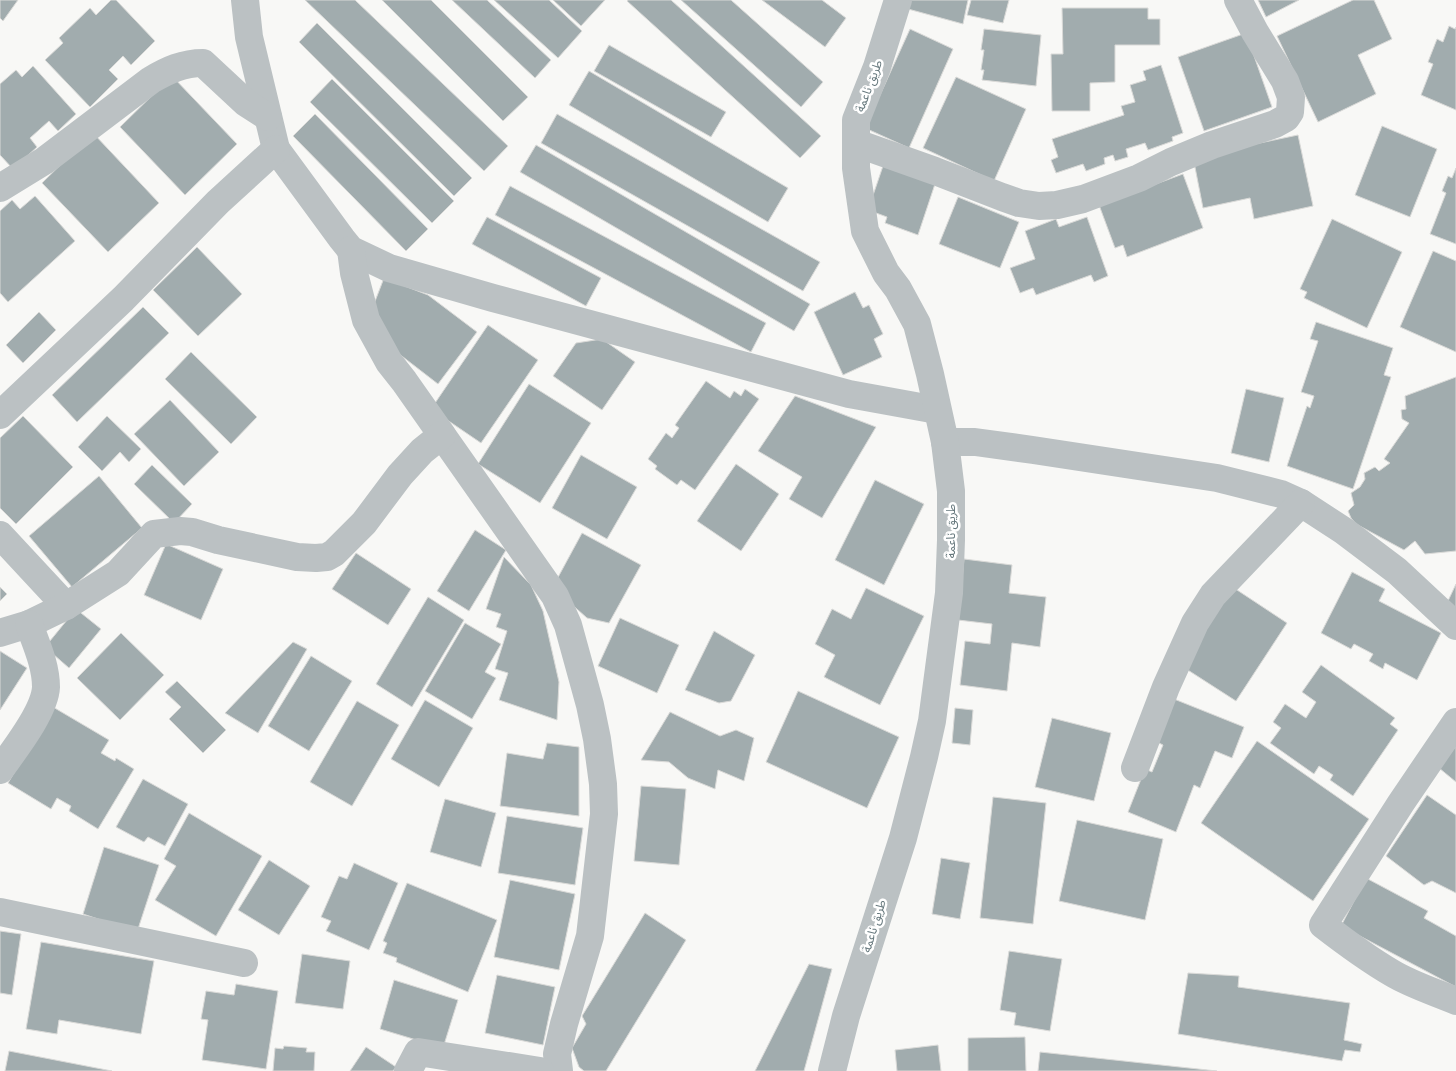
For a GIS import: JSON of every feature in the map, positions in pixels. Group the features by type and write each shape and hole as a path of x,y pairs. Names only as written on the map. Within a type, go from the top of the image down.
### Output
{"street":[{"path":"245,0 249,37 276,149 351,250 389,268 758,370 849,394 937,410"},
{"name":"طريق ناعمة","path":"832,1071 849,1008 903,838 920,775 932,721 949,593 951,491 945,442 917,324 898,289 886,273 865,231 856,168 856,120 877,67 898,0"},
{"path":"856,143 935,170 1019,203 1039,206 1057,205 1083,199 1130,181 1212,145 1275,124 1286,118 1290,112 1291,97 1285,81 1238,0"},
{"path":"0,188 44,161 151,80 165,72 191,63 203,63 246,103 268,117"},
{"path":"0,414 123,299 218,202 276,149"},
{"path":"351,250 354,273 366,320 389,362 555,596 568,625 590,705 603,784 604,814 590,936 566,1015 557,1054 559,1071"},
{"path":"0,633 29,624 66,606 118,573 154,534 180,531 192,532 218,540 297,557 327,557 334,553 364,523 400,475 422,451 442,435"},
{"path":"945,442 976,442 1217,478 1281,494 1301,503 1344,531 1396,571 1456,626"},
{"path":"1135,768 1166,688 1195,623 1213,595 1301,503"},
{"path":"0,535 66,606"},
{"path":"0,770 32,722 45,697 45,677 42,662 29,624"},
{"path":"1456,722 1400,803 1323,925 1394,974 1427,990 1456,1000"},
{"path":"0,912 244,963"},
{"path":"408,1071 418,1052 540,1071"}],"building":[{"path":"0,0 18,0 3,21 0,18"},
{"path":"111,0 116,0 155,41 131,65 123,56 109,70 118,79 90,107 45,60 63,43 59,38 90,8 96,15"},
{"path":"305,0 355,0 508,146 484,171"},
{"path":"382,0 431,0 528,97 503,121"},
{"path":"452,0 487,0 551,60 535,78"},
{"path":"494,0 549,0 582,31 558,58"},
{"path":"553,0 605,0 581,26"},
{"path":"628,0 671,0 821,136 800,158"},
{"path":"681,0 731,0 823,82 801,107"},
{"path":"762,0 822,0 846,18 825,47"},
{"path":"910,0 968,0 963,24 908,9"},
{"path":"971,0 1009,0 1003,23 967,15"},
{"path":"1258,0 1299,0 1266,17"},
{"path":"1353,0 1374,0 1392,39 1358,55 1376,94 1318,122 1277,36"},
{"path":"1062,8 1148,8 1148,19 1160,19 1160,45 1115,45 1115,82 1090,83 1090,111 1052,111 1051,54 1063,54"},
{"path":"317,23 472,178 454,196 299,42"},
{"path":"1449,26 1455,29 1456,27 1456,110 1421,95 1433,64 1428,62 1437,39 1443,42"},
{"path":"910,29 953,49 909,148 865,128"},
{"path":"984,29 1041,35 1036,86 982,80 984,70 981,70 984,50 981,50"},
{"path":"1246,33 1272,107 1204,131 1178,57"},
{"path":"609,45 726,112 711,137 594,71"},
{"path":"1161,65 1183,133 1172,137 1173,141 1148,150 1145,143 1126,149 1128,157 1115,161 1113,155 1104,158 1105,164 1086,171 1083,164 1056,173 1051,160 1058,157 1052,139 1124,115 1121,106 1135,102 1130,85 1146,80 1143,71"},
{"path":"33,66 76,114 58,131 49,121 30,138 37,147 13,169 0,155 0,84 16,70 22,77"},
{"path":"589,71 788,188 768,222 569,105"},
{"path":"172,76 237,144 185,195 120,127"},
{"path":"956,77 1026,109 994,181 923,148"},
{"path":"332,79 454,201 432,223 310,102"},
{"path":"315,114 428,229 406,251 293,136"},
{"path":"557,114 820,262 803,291 541,143"},
{"path":"1382,126 1437,149 1410,217 1355,195"},
{"path":"93,133 159,203 108,252 42,183"},
{"path":"1298,135 1313,206 1254,219 1250,198 1203,208 1193,157"},
{"path":"536,145 810,304 794,331 520,172"},
{"path":"884,163 936,181 918,235 885,223 887,217 868,210"},
{"path":"1456,168 1456,244 1430,234 1446,193 1442,191 1448,176 1452,178"},
{"path":"1183,174 1203,228 1127,257 1123,245 1115,248 1099,205"},
{"path":"510,186 766,323 751,352 495,215"},
{"path":"35,196 75,241 8,302 0,293 0,211 12,200 20,209"},
{"path":"958,197 1019,222 1000,268 939,244"},
{"path":"487,217 601,278 586,306 472,244"},
{"path":"1087,217 1108,276 1094,282 1091,275 1036,295 1033,288 1020,293 1010,268 1035,259 1025,231 1056,219 1059,227"},
{"path":"1332,219 1402,252 1367,328 1304,298 1307,292 1300,289"},
{"path":"197,247 242,294 198,336 153,290"},
{"path":"1433,251 1456,261 1456,352 1400,327"},
{"path":"384,278 428,295 477,332 438,384 394,350 372,309"},
{"path":"855,292 863,308 869,305 883,334 874,339 882,357 843,375 814,312"},
{"path":"143,307 169,333 77,422 52,395"},
{"path":"39,312 56,330 23,363 6,345"},
{"path":"1316,322 1393,348 1384,375 1391,377 1353,489 1287,466 1307,406 1310,408 1314,396 1301,392 1318,341 1310,339"},
{"path":"488,325 538,360 481,443 431,409"},
{"path":"602,339 635,362 602,410 553,376 576,343"},
{"path":"191,352 257,417 231,444 165,379"},
{"path":"1456,377 1456,551 1425,554 1415,541 1404,550 1356,524 1348,511 1354,505 1351,493 1360,487 1365,479 1364,473 1375,467 1379,471 1390,463 1384,459 1409,423 1402,419 1401,410 1406,409 1405,396"},
{"path":"706,381 730,398 734,391 741,396 745,389 759,399 695,490 681,480 677,485 655,469 657,466 648,459 666,433 672,438 679,428 675,425"},
{"path":"529,384 591,423 540,503 478,464"},
{"path":"1246,389 1284,398 1269,462 1231,453"},
{"path":"795,396 876,427 822,518 789,499 802,477 758,451"},
{"path":"170,400 219,452 184,486 134,434"},
{"path":"23,416 73,467 16,524 0,508 0,438"},
{"path":"107,416 141,449 129,462 120,452 102,471 78,447"},
{"path":"581,455 637,487 607,539 552,508"},
{"path":"736,464 779,494 741,551 697,521"},
{"path":"152,465 192,504 174,523 134,484"},
{"path":"99,476 142,528 72,587 29,536"},
{"path":"875,480 924,504 884,585 835,560"},
{"path":"475,530 506,550 469,611 437,591"},
{"path":"582,533 641,565 609,623 587,618 558,592 556,581"},
{"path":"166,544 223,569 201,620 144,595"},
{"path":"356,553 411,589 388,625 332,589"},
{"path":"504,557 531,585 543,611 559,682 557,720 499,700 508,673 495,669 507,631 496,627 501,614 486,609"},
{"path":"964,559 1012,565 1009,593 1046,597 1040,647 1012,643 1007,691 960,685 965,641 990,644 992,624 958,620"},
{"path":"1352,572 1385,589 1379,601 1441,633 1417,680 1385,663 1383,669 1369,661 1373,654 1354,644 1351,649 1321,633"},
{"path":"1456,584 1456,609 1447,603"},
{"path":"1231,586 1287,623 1236,701 1180,665"},
{"path":"0,587 7,594 0,601"},
{"path":"866,588 924,616 880,705 824,677 835,655 815,644 832,609 851,619"},
{"path":"428,597 464,620 412,707 376,684"},
{"path":"76,609 101,629 69,668 45,647"},
{"path":"620,618 679,645 657,693 598,666"},
{"path":"465,623 501,644 485,672 496,678 472,719 425,691"},
{"path":"714,631 755,655 731,701 719,703 685,690"},
{"path":"121,633 164,675 120,720 77,678"},
{"path":"293,642 307,649 258,733 225,713"},
{"path":"0,651 27,668 0,710"},
{"path":"311,656 352,681 309,751 268,726"},
{"path":"1321,665 1395,718 1390,724 1398,730 1353,796 1330,780 1333,775 1319,766 1314,774 1270,743 1281,728 1273,722 1285,704 1306,718 1316,702 1302,692"},
{"path":"177,681 226,730 203,753 169,719 181,707 165,692"},
{"path":"798,691 899,737 867,808 766,762"},
{"path":"1174,699 1244,727 1232,758 1215,751 1200,788 1194,785 1176,832 1128,812 1145,769 1152,772 1163,745 1157,742"},
{"path":"425,700 473,728 439,787 391,759"},
{"path":"357,701 399,725 352,806 310,782"},
{"path":"53,707 109,740 101,753 115,761 116,758 134,769 98,829 69,811 71,806 57,798 51,809 8,783"},
{"path":"955,708 973,710 970,745 952,743"},
{"path":"670,712 720,736 736,730 754,738 744,781 718,770 715,789 688,778 669,762 641,760"},
{"path":"1052,718 1111,733 1094,801 1035,787"},
{"path":"1257,741 1369,819 1313,901 1201,823"},
{"path":"547,743 579,747 579,816 500,806 507,753 543,759"},
{"path":"1456,746 1456,782 1439,768"},
{"path":"143,779 188,804 165,846 148,837 144,842 116,827"},
{"path":"641,786 686,789 679,865 634,861"},
{"path":"1427,795 1456,815 1456,893 1432,881 1424,885 1386,856"},
{"path":"993,797 1046,803 1033,924 980,918"},
{"path":"445,799 496,813 481,867 430,852"},
{"path":"189,813 262,856 216,936 155,900 176,866 164,859"},
{"path":"507,816 583,828 575,885 498,873"},
{"path":"1077,820 1163,839 1145,920 1059,901"},
{"path":"104,847 159,865 137,932 83,914"},
{"path":"941,858 970,863 960,919 932,914"},
{"path":"269,860 310,886 279,935 238,910"},
{"path":"354,863 398,883 369,950 326,931 331,921 321,917 339,876 347,879"},
{"path":"1366,878 1428,911 1424,918 1456,936 1456,987 1341,926"},
{"path":"510,880 575,894 559,970 494,957"},
{"path":"407,883 497,920 468,992 396,962 397,958 383,953 387,943 383,941"},
{"path":"645,913 686,940 606,1071 584,1071 579,1067 572,1048 586,1024 582,1016"},
{"path":"0,931 21,934 12,995 0,993"},
{"path":"41,942 154,961 141,1034 59,1020 57,1034 26,1029"},
{"path":"1009,951 1062,959 1050,1031 1014,1025 1016,1013 1000,1010"},
{"path":"302,954 350,961 343,1009 295,1003"},
{"path":"809,964 832,969 804,1071 755,1071"},
{"path":"1188,973 1239,976 1238,987 1350,1003 1344,1040 1362,1044 1360,1052 1345,1050 1342,1061 1178,1034"},
{"path":"497,975 555,987 543,1045 485,1033"},
{"path":"394,980 458,1000 443,1048 380,1029"},
{"path":"236,984 278,991 266,1069 202,1060 208,1020 201,1019 206,991 234,995"},
{"path":"1025,1037 1026,1071 968,1071 968,1038"},
{"path":"938,1045 941,1071 897,1071 895,1050"},
{"path":"284,1046 307,1048 306,1052 315,1052 314,1071 273,1071 275,1048 283,1049"},
{"path":"366,1047 396,1067 393,1071 350,1071"},
{"path":"9,1051 112,1071 5,1071"},
{"path":"1040,1052 1217,1071 1038,1071"}]}
